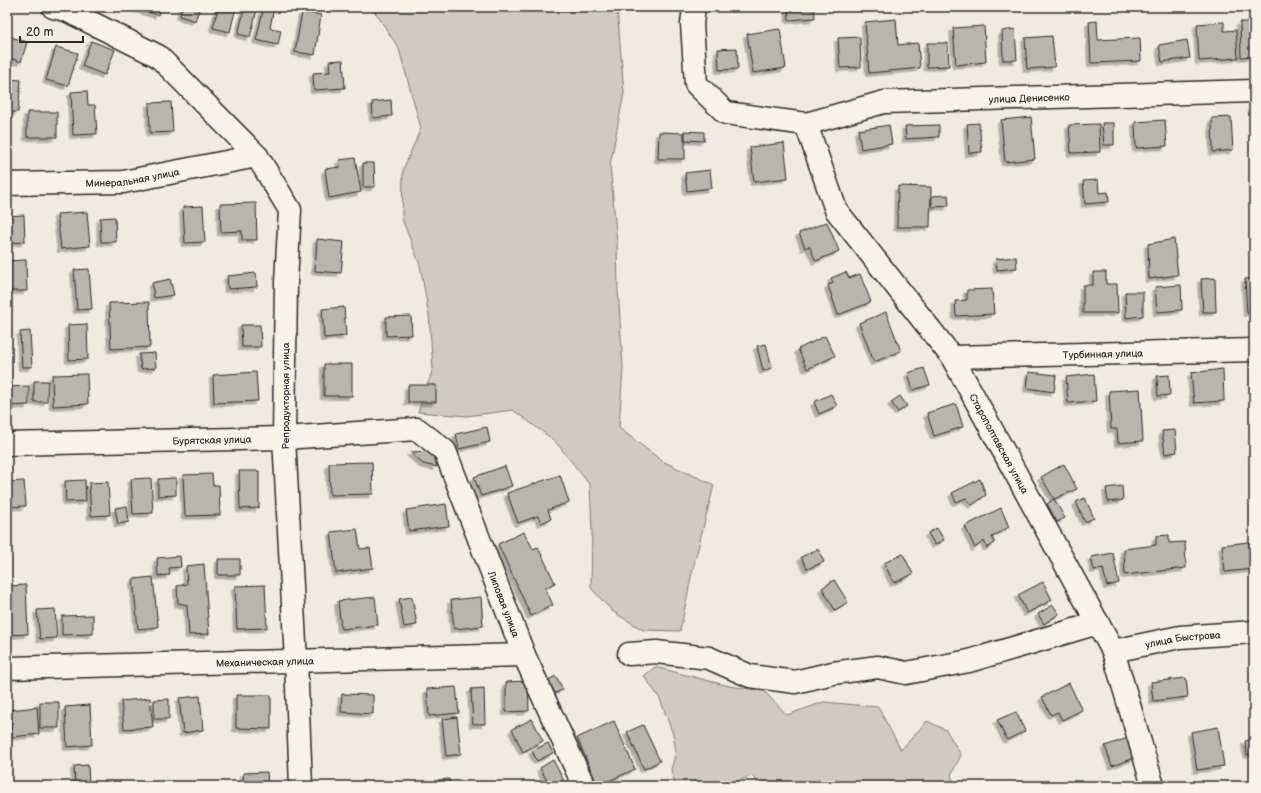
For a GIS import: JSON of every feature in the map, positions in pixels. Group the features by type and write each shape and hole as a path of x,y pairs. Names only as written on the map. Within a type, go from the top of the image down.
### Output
{"street":[{"path":"694,7 692,24 696,84 726,113 806,124"},
{"name":"Репродукторная улица","path":"62,8 158,56 258,156 290,210 286,282 284,438 301,786"},
{"name":"улица Денисенко","path":"806,124 884,102 1254,91"},
{"name":"Старополтавская улица","path":"806,124 836,210 952,357 1113,651 1154,786"},
{"name":"Минеральная улица","path":"7,184 123,182 258,156"},
{"name":"Турбинная улица","path":"952,357 1254,350"},
{"name":"Бурятская улица","path":"7,444 284,438 418,429"},
{"name":"Липовая улица","path":"418,429 445,451 524,655 584,786"},
{"path":"629,654 656,652 709,658 750,676 795,682 833,673 878,667 906,673 969,661 1098,623"},
{"name":"улица Быстрова","path":"1113,651 1180,637 1254,632"},
{"name":"Механическая улица","path":"7,668 524,655"}],"shaded area":[{"path":"372,7 617,7 624,93 610,165 617,243 618,290 623,367 619,428 662,461 714,485 693,568 680,631 643,630 612,611 591,588 592,532 590,485 555,441 513,410 467,416 418,412 433,369 429,315 420,265 402,219 403,170 421,128 399,49"},
{"path":"655,667 729,686 764,691 787,715 824,702 878,707 901,750 927,721 946,730 961,755 951,775 955,786 761,786 752,776 720,786 675,785 671,770 676,752 673,734 660,699 644,676"}],"building":[{"path":"133,7 161,7 158,15"},
{"path":"182,7 200,7 195,21 180,16"},
{"path":"218,7 236,7 230,32 213,28"},
{"path":"245,7 257,10 250,37 238,34"},
{"path":"264,7 274,7 270,28 281,30 278,45 256,40"},
{"path":"788,7 814,7 815,18 789,20"},
{"path":"302,12 321,15 315,55 295,52"},
{"path":"896,19 898,45 918,43 920,68 869,73 865,22"},
{"path":"1097,21 1098,40 1140,38 1141,61 1091,63 1089,22"},
{"path":"1224,22 1224,31 1236,30 1238,58 1199,61 1197,24"},
{"path":"1240,22 1254,22 1254,56 1241,57"},
{"path":"984,26 986,62 956,65 953,28"},
{"path":"780,29 786,68 753,73 747,34"},
{"path":"1015,29 1017,60 1003,60 1002,31"},
{"path":"1052,36 1055,67 1027,69 1025,38"},
{"path":"11,37 27,42 21,62 7,57"},
{"path":"860,37 861,67 840,68 838,38"},
{"path":"1187,40 1190,58 1162,62 1159,45"},
{"path":"91,41 115,50 105,75 82,66"},
{"path":"927,43 948,43 949,66 927,67"},
{"path":"56,47 78,53 68,86 46,80"},
{"path":"737,48 738,69 719,70 718,49"},
{"path":"343,60 345,88 314,90 313,73 330,72 329,61"},
{"path":"7,79 21,80 18,112 7,112"},
{"path":"87,91 88,105 95,105 97,134 73,135 71,92"},
{"path":"391,100 392,116 373,118 372,102"},
{"path":"171,102 173,132 150,133 149,103"},
{"path":"27,112 57,112 57,137 27,137"},
{"path":"1031,117 1035,159 1005,162 1001,120"},
{"path":"1231,117 1233,150 1213,152 1212,118"},
{"path":"1165,120 1167,146 1136,148 1135,122"},
{"path":"979,123 982,152 969,153 967,124"},
{"path":"1102,123 1114,123 1114,145 1104,145"},
{"path":"1099,124 1100,152 1071,153 1069,125"},
{"path":"889,125 892,144 861,149 858,130"},
{"path":"939,125 939,137 906,139 905,126"},
{"path":"684,131 704,132 704,141 684,140"},
{"path":"659,132 685,133 685,159 658,159"},
{"path":"784,143 788,178 754,182 750,147"},
{"path":"355,158 361,192 329,198 325,169 340,167 339,160"},
{"path":"363,163 374,163 375,187 363,187"},
{"path":"710,170 712,188 687,191 685,173"},
{"path":"1098,180 1099,193 1108,192 1109,202 1085,204 1083,181"},
{"path":"898,186 931,187 930,227 897,227"},
{"path":"948,195 949,206 932,207 932,196"},
{"path":"256,203 257,240 242,240 242,231 221,232 220,204"},
{"path":"203,206 205,242 185,243 183,207"},
{"path":"87,212 90,246 61,249 57,214"},
{"path":"24,215 25,242 7,243 7,216"},
{"path":"115,217 116,242 101,242 100,218"},
{"path":"827,222 839,251 816,261 809,246 805,248 799,233"},
{"path":"317,239 344,242 341,273 315,271"},
{"path":"1174,239 1178,275 1149,279 1148,244"},
{"path":"1016,257 1017,268 997,270 996,259"},
{"path":"26,260 27,291 7,291 7,261"},
{"path":"89,269 92,309 77,310 74,270"},
{"path":"846,272 849,278 860,274 871,302 838,315 828,285 833,283 831,278"},
{"path":"1093,272 1106,272 1106,284 1117,284 1118,313 1083,313 1083,285 1093,285"},
{"path":"256,273 257,287 228,289 227,276"},
{"path":"1215,278 1216,312 1203,312 1201,279"},
{"path":"1254,278 1254,312 1247,313 1245,279"},
{"path":"170,279 174,295 154,298 152,283"},
{"path":"1181,285 1182,310 1157,312 1155,287"},
{"path":"992,289 994,314 956,316 955,301 967,300 967,290"},
{"path":"1125,292 1143,292 1143,316 1126,318"},
{"path":"149,302 150,347 111,349 109,303"},
{"path":"344,307 346,336 324,338 322,309"},
{"path":"886,312 901,351 874,362 859,323"},
{"path":"411,316 412,335 386,336 386,317"},
{"path":"87,324 88,359 69,360 68,325"},
{"path":"241,325 260,325 261,347 242,347"},
{"path":"30,331 32,367 22,367 20,332"},
{"path":"825,336 835,356 807,369 798,349"},
{"path":"766,344 772,368 763,371 757,346"},
{"path":"155,353 156,368 141,369 139,354"},
{"path":"324,364 352,364 352,396 324,396"},
{"path":"924,368 930,385 913,390 908,373"},
{"path":"1223,369 1224,401 1194,403 1191,373"},
{"path":"256,372 258,401 214,403 213,375"},
{"path":"1029,372 1056,375 1054,392 1027,388"},
{"path":"87,374 88,404 53,406 52,375"},
{"path":"1094,374 1096,401 1068,403 1066,377"},
{"path":"1169,375 1170,395 1158,396 1157,376"},
{"path":"34,381 48,381 47,402 34,402"},
{"path":"408,385 436,385 436,402 408,402"},
{"path":"29,386 29,405 8,406 7,387"},
{"path":"1140,389 1143,441 1118,443 1117,429 1111,429 1109,391"},
{"path":"831,394 837,406 819,414 814,402"},
{"path":"900,396 907,406 898,412 891,402"},
{"path":"956,404 963,427 934,436 927,413"},
{"path":"487,427 490,442 459,449 456,434"},
{"path":"1175,430 1177,452 1165,454 1162,431"},
{"path":"432,451 437,467 423,464 410,452"},
{"path":"372,462 373,494 330,495 329,463"},
{"path":"1064,464 1077,489 1054,499 1041,477"},
{"path":"505,466 512,486 481,496 474,477"},
{"path":"239,471 259,471 259,508 240,509"},
{"path":"212,474 213,485 219,485 220,515 185,516 183,475"},
{"path":"560,475 569,502 548,510 551,519 541,523 538,516 518,523 507,493"},
{"path":"151,478 153,513 133,514 131,479"},
{"path":"176,478 176,495 158,496 158,479"},
{"path":"980,479 986,495 972,505 966,498 956,502 952,493"},
{"path":"85,480 86,501 66,502 65,481"},
{"path":"24,481 26,506 7,507 7,482"},
{"path":"108,482 110,515 91,516 89,483"},
{"path":"1122,486 1123,500 1108,502 1106,488"},
{"path":"1085,498 1094,518 1085,522 1076,502"},
{"path":"1054,499 1065,518 1057,522 1047,504"},
{"path":"446,504 449,526 409,531 406,510"},
{"path":"127,506 129,522 118,524 115,508"},
{"path":"1001,508 1009,527 992,537 995,543 987,548 984,541 975,548 965,526"},
{"path":"937,528 944,540 935,545 928,533"},
{"path":"357,529 360,549 370,548 373,568 336,573 331,532"},
{"path":"524,532 533,549 538,547 555,583 545,588 553,605 531,616 498,544"},
{"path":"1169,535 1169,543 1185,542 1186,568 1125,575 1124,549 1156,545 1156,536"},
{"path":"1249,542 1252,569 1225,572 1222,545"},
{"path":"818,549 824,562 807,569 801,557"},
{"path":"1113,553 1119,583 1107,586 1103,568 1094,570 1091,557"},
{"path":"903,554 913,574 894,583 884,563"},
{"path":"180,556 181,567 169,568 170,575 158,576 157,558"},
{"path":"218,559 240,559 240,575 218,575"},
{"path":"204,564 209,634 189,635 187,605 178,603 177,586 187,584 186,566"},
{"path":"153,577 158,627 138,629 133,579"},
{"path":"834,580 848,602 835,610 822,588"},
{"path":"1043,582 1052,600 1027,613 1018,595"},
{"path":"26,585 28,634 7,635 7,586"},
{"path":"265,585 267,628 237,629 235,586"},
{"path":"375,597 378,625 341,629 338,601"},
{"path":"412,597 417,625 404,627 399,599"},
{"path":"481,597 483,626 454,629 451,600"},
{"path":"1053,605 1059,614 1044,624 1038,614"},
{"path":"55,609 57,638 40,639 37,610"},
{"path":"93,615 93,634 62,635 62,616"},
{"path":"556,676 563,690 555,693 548,680"},
{"path":"1186,678 1188,697 1153,701 1151,682"},
{"path":"528,681 529,711 506,712 506,682"},
{"path":"1069,683 1082,710 1062,720 1058,712 1051,715 1042,697"},
{"path":"456,687 459,713 429,716 427,689"},
{"path":"484,688 485,724 473,724 471,689"},
{"path":"342,694 373,695 373,714 341,712"},
{"path":"236,695 271,695 271,729 236,728"},
{"path":"200,696 203,730 183,733 179,698"},
{"path":"150,698 153,727 124,729 121,701"},
{"path":"169,699 169,719 154,719 154,700"},
{"path":"40,702 59,702 59,728 40,728"},
{"path":"90,705 92,745 67,747 65,707"},
{"path":"37,707 39,734 12,737 10,710"},
{"path":"1016,712 1025,731 1007,740 997,720"},
{"path":"457,717 461,754 446,756 442,719"},
{"path":"532,719 543,741 523,752 512,729"},
{"path":"614,721 635,769 598,786 577,738"},
{"path":"643,725 660,761 644,769 627,732"},
{"path":"1218,727 1224,766 1197,770 1191,732"},
{"path":"1128,738 1135,758 1112,766 1105,746"},
{"path":"1254,739 1254,754 1247,755 1245,741"},
{"path":"548,743 553,753 537,761 532,751"},
{"path":"553,760 564,781 556,786 550,786 540,768"},
{"path":"88,765 89,786 75,786 74,766"},
{"path":"267,772 268,786 229,786 244,784 243,773"},
{"path":"449,779 450,786 439,786 438,780"}]}
